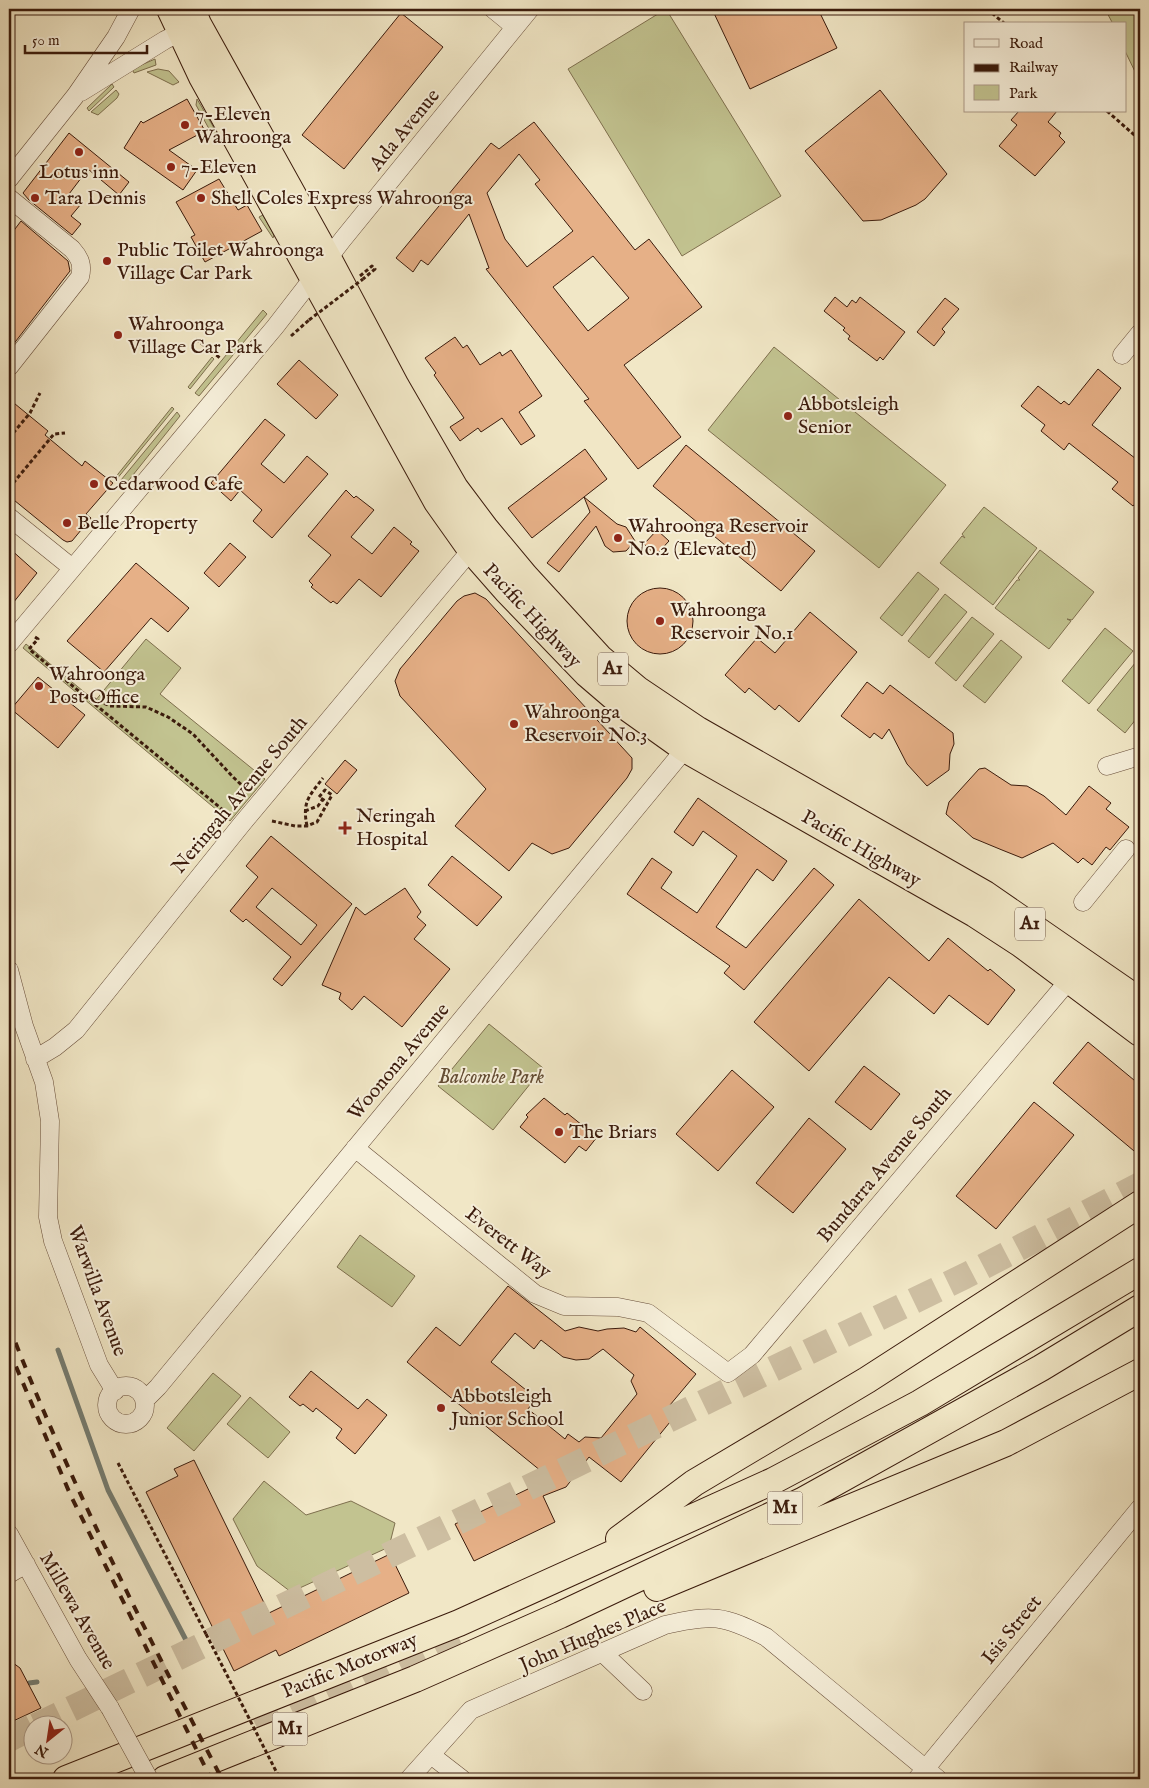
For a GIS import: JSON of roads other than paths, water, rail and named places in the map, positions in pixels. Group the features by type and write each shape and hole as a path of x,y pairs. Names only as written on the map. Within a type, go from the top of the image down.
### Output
{"highway":[{"name":"Pacific Highway","path":"185,19 202,77 391,378 455,488 525,576 600,658 637,689 698,730 985,894 1140,1001"},
{"name":"Pacific Highway","path":"321,268 433,494 470,550 548,636 587,674 622,704 686,750 975,914 1070,979 1140,1033"},
{"name":"M1","path":"576,1570 694,1483 891,1365 1140,1204"},
{"name":"M1","path":"576,1570 773,1481 920,1402 1140,1271"},
{"name":"M1","path":"415,1679 560,1616 802,1501 1041,1368 1140,1308"},
{"name":"M1","path":"415,1679 545,1636 1006,1444 1140,1372"},
{"name":"Pacific Motorway","path":"66,1779 459,1623 576,1570"},
{"name":"Pacific Motorway","path":"165,1779 415,1679"}],"street":[{"path":"9,179 76,95 116,37 132,9"},
{"path":"493,9 515,27"},
{"name":"Ada Avenue","path":"9,644 71,567 256,349 530,9"},
{"path":"76,95 185,19"},
{"path":"9,198 72,249 78,256 82,270 80,277 9,367"},
{"path":"1122,355 1140,333"},
{"path":"9,517 71,567"},
{"name":"Neringah Avenue South","path":"35,1059 55,1047 76,1030 242,825 470,550"},
{"name":"Woonona Avenue","path":"145,1400 158,1387 686,750"},
{"path":"1107,766 1140,756"},
{"path":"1083,902 1126,849"},
{"name":"Warwilla Avenue","path":"9,970 35,1059 44,1082 50,1121 48,1217 53,1241 100,1365 115,1391"},
{"name":"Bundarra Avenue South","path":"728,1373 752,1355 1070,979"},
{"name":"Everett Way","path":"356,1148 535,1294 564,1306 618,1308 648,1313 728,1373"},
{"path":"130,1387 138,1390 145,1400 144,1412 136,1422 124,1424 118,1422 110,1415 108,1404 115,1391 130,1387"},
{"name":"Isis Street","path":"927,1776 1140,1508"},
{"name":"Millewa Avenue","path":"9,1534 78,1660 110,1708 149,1779"},
{"path":"9,1574 26,1564"},
{"name":"John Hughes Place","path":"409,1779 472,1710 604,1654 665,1625 698,1617 732,1620 766,1637 927,1776"},
{"path":"604,1654 643,1691"},
{"path":"431,1755 462,1779"}],"waterway":[{"path":"58,1350 108,1490 187,1642"},
{"path":"29,1683 37,1682"}],"tunnel":[{"path":"57,1716 965,1276 1140,1185"},
{"path":"258,1730 460,1634"},
{"path":"9,1739 22,1732"}],"railway":[{"path":"9,1326 82,1498 165,1668 222,1779"},
{"path":"9,1350 70,1494 211,1779"}],"place":[{"name":"7-Eleven Wahroonga","path":"185,125"},
{"name":"Lotus inn","path":"79,152"},
{"name":"7-Eleven","path":"171,167"},
{"name":"Tara Dennis","path":"35,198"},
{"name":"Shell Coles Express Wahroonga","path":"201,198"},
{"name":"Public Toilet Wahroonga Village Car Park","path":"107,261"},
{"name":"Wahroonga Village Car Park","path":"118,335"},
{"name":"Abbotsleigh Senior","path":"788,416"},
{"name":"Cedarwood Cafe","path":"94,484"},
{"name":"Belle Property","path":"67,523"},
{"name":"Wahroonga Reservoir No.2 (Elevated)","path":"618,538"},
{"name":"Wahroonga Reservoir No.1","path":"660,621"},
{"name":"Wahroonga Post Office","path":"39,686"},
{"name":"Wahroonga Reservoir No.3","path":"514,724"},
{"name":"Neringah Hospital","path":"345,828"},
{"name":"The Briars","path":"559,1132"},
{"name":"Abbotsleigh Junior School","path":"441,1408"}],"park label":[{"name":"Balcombe Park","path":"491,1077"}]}
